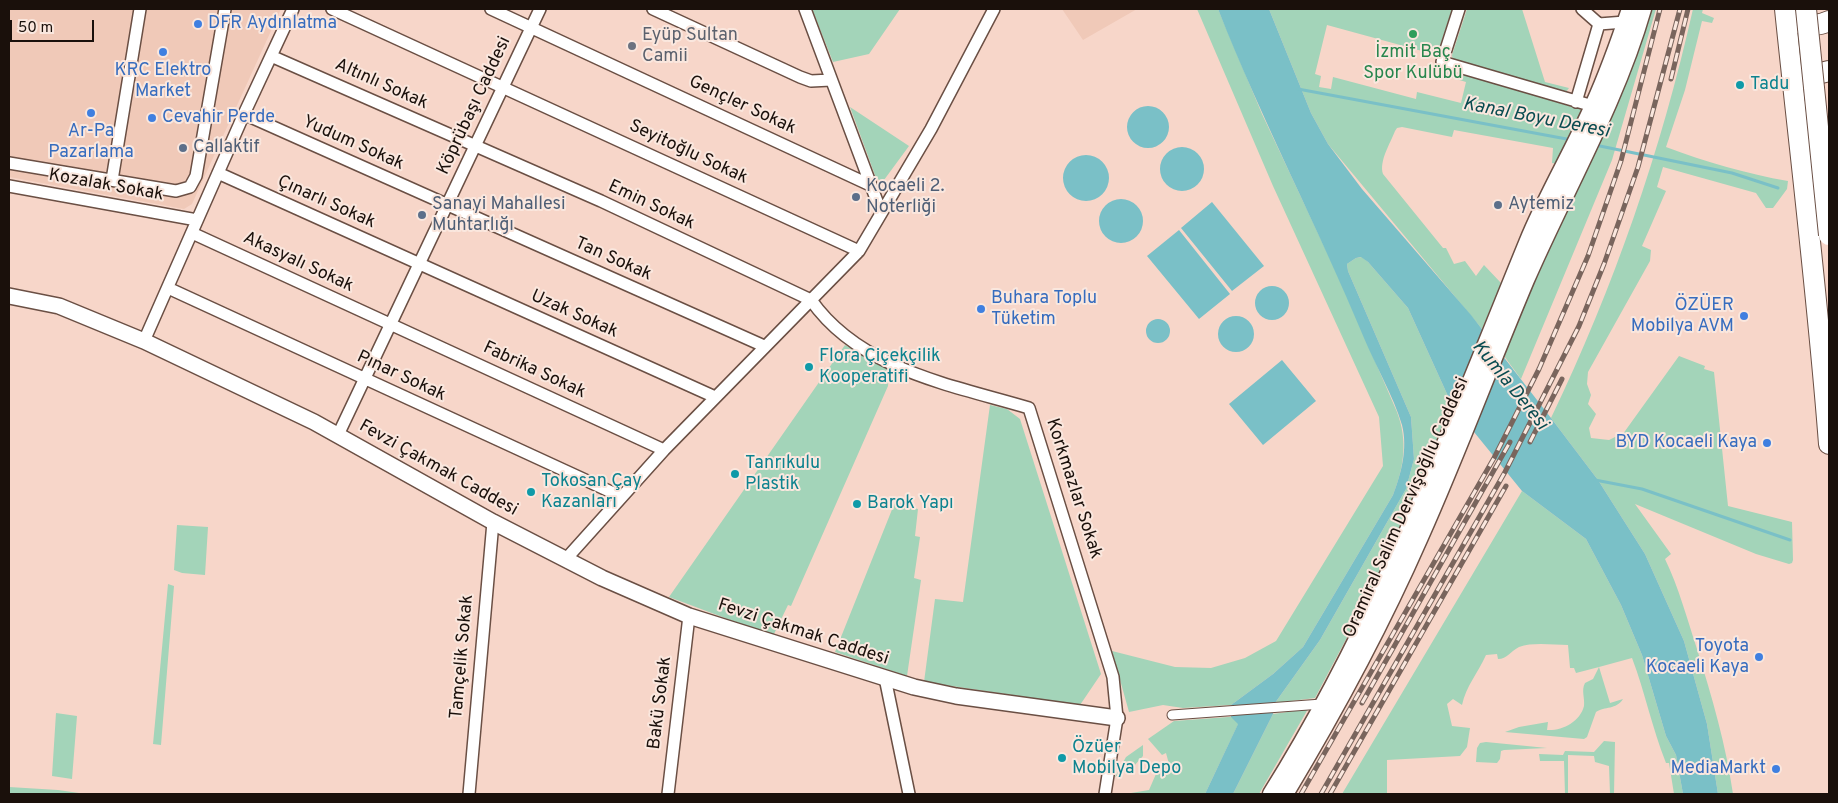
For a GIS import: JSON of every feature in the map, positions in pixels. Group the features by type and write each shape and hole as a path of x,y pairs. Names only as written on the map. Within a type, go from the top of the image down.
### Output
{"highway":[{"path":"1806,9 1829,236"},
{"path":"1785,13 1807,25 1820,25 1829,21"},
{"path":"1785,13 1819,317 1829,444"},
{"path":"1792,89 1801,78 1829,71"},
{"path":"1798,142 1810,148 1829,151"},
{"path":"1807,216 1815,208 1829,200"}],"main road":[{"name":"Oramiral Salim Dervişoğllu Caddesi","path":"1513,295 1594,113 1643,9"},
{"name":"Oramiral Salim Dervişoğllu Caddesi","path":"1594,113 1627,16"},
{"name":"Oramiral Salim Dervişoğllu Caddesi","path":"1285,794 1330,717 1375,633 1421,536 1546,203 1573,161"},
{"name":"Oramiral Salim Dervişoğllu Caddesi","path":"1271,794 1318,704 1366,623 1463,420"}],"street":[{"path":"112,180 140,9"},
{"path":"9,163 176,191 187,189 194,182 225,9"},
{"path":"144,341 244,114 293,9"},
{"name":"Seyitoğlu Sokak","path":"332,9 859,251"},
{"name":"Gençler Sokak","path":"491,9 870,185"},
{"name":"Köprübaşı Caddesi","path":"338,435 540,9"},
{"path":"653,9 800,77 811,81 831,80"},
{"path":"804,9 881,212"},
{"path":"566,559 620,496 764,346 859,251 931,129 994,9"},
{"path":"1459,9 1442,62 1576,102 1594,113"},
{"path":"1582,9 1599,24"},
{"path":"1599,24 1627,16"},
{"path":"1576,102 1599,24"},
{"name":"Altınlı Sokak","path":"271,56 476,146"},
{"name":"Yudum Sokak","path":"244,114 447,206"},
{"name":"Emin Sokak","path":"476,146 601,201 811,300"},
{"name":"Çınarlı Sokak","path":"218,173 419,264"},
{"name":"Kozalak Sokak","path":"9,186 197,220"},
{"name":"Tan Sokak","path":"447,206 764,346"},
{"name":"Akasyalı Sokak","path":"192,232 390,325"},
{"name":"Uzak Sokak","path":"419,264 715,397"},
{"name":"Pınar Sokak","path":"168,288 364,380 620,496"},
{"name":"Fevzi Çakmak Caddesi","path":"9,296 59,306 144,341 338,435 493,522 602,578 689,616 885,678 956,696 1117,718"},
{"name":"Korkmazlar Sokak","path":"811,300 824,318 843,336 880,358 935,380 1029,408 1113,677 1117,718 1105,794"},
{"name":"Fabrika Sokak","path":"390,325 664,450"},
{"name":"Tamçelik Sokak","path":"469,794 493,522"},
{"name":"Bakü Sokak","path":"668,794 689,616"},
{"path":"885,678 909,794"},
{"path":"1172,715 1318,704"}],"shaded area":[{"path":"9,9 281,9 192,204 184,209 9,177"},
{"path":"1062,9 1137,9 1083,40"}],"green space":[{"path":"812,9 900,9 869,54 833,62"},
{"path":"1197,9 1218,9 1262,114 1339,278 1397,412 1403,433 1403,454 1400,474 1393,495 1303,647 1273,674 1231,705 1183,708 1163,705 1129,712 1112,651 1175,667 1211,668 1245,658 1276,641 1383,466 1379,417 1273,186"},
{"path":"1269,9 1452,9 1439,49 1433,54 1327,25 1315,74 1321,76 1319,87 1331,89 1333,77 1416,99 1417,92 1461,103 1466,82 1443,75 1445,68 1582,110 1557,164 1552,163 1553,148 1454,130 1452,137 1402,127 1397,128 1395,131 1382,164 1383,174 1443,248 1446,248 1454,264 1465,261 1476,276 1484,265 1501,283 1482,329 1328,144 1311,113"},
{"path":"1467,9 1522,9 1545,82 1569,88 1566,92 1453,61 1452,55"},
{"path":"1650,9 1656,9 1612,160 1521,379 1504,356 1543,256"},
{"path":"1693,9 1703,9 1702,13 1714,18 1712,23 1702,21 1685,90 1666,147 1727,167 1788,181 1787,189 1773,208 1766,208 1756,193 1663,167 1657,187 1666,191 1642,246 1651,250 1650,261 1588,372 1587,384 1591,395 1588,404 1596,414 1589,428 1591,438 1609,440 1615,437 1620,438 1679,356 1705,366 1704,369 1714,372 1728,506 1792,522 1793,560 1789,564 1756,554 1635,504 1671,554 1665,559 1682,604 1708,685 1722,739 1733,794 1718,794 1707,724 1684,641 1645,554 1598,480 1551,418 1595,319 1634,218 1666,114"},
{"path":"850,107 909,146 884,180 881,181 876,178"},
{"path":"1362,257 1408,308 1452,405 1415,500 1371,592 1315,698 1275,703 1320,640 1406,489 1414,459 1411,417 1348,271 1347,264 1356,258"},
{"path":"845,345 889,370 888,386 791,606 788,605 773,636 669,597"},
{"path":"990,405 1007,409 1020,419 1101,674 1080,705 924,682 935,599 963,602"},
{"path":"1522,491 1586,539 1621,605 1642,655 1666,736 1676,755 1683,794 1674,794 1669,763 1666,763 1661,750 1632,658 1576,673 1574,668 1570,668 1568,645 1543,644 1519,647 1501,659 1498,659 1497,654 1486,655 1469,686 1462,705 1453,699 1447,704 1452,726 1470,728 1467,747 1460,756 1387,760 1387,794 1342,794"},
{"path":"895,502 918,509 915,536 920,537 914,578 921,580 907,676 835,652"},
{"path":"177,525 208,527 205,575 182,573 174,570"},
{"path":"168,584 174,586 161,745 153,744"},
{"path":"1599,667 1610,703 1623,699 1617,705 1596,712 1587,737 1584,739 1505,732 1519,727 1548,722 1547,730 1559,729 1570,724 1582,712 1584,706 1583,688 1585,683 1593,679"},
{"path":"1308,709 1259,794 1233,794 1273,714"},
{"path":"56,713 77,716 72,779 52,776"},
{"path":"1242,716 1205,794 1125,794 1149,790 1159,767 1169,764 1166,753 1162,755 1148,739 1174,721"},
{"path":"1604,741 1615,742 1614,794 1610,794 1609,766 1595,762 1594,756 1568,755 1568,794 1565,794 1564,761 1540,761 1539,754 1563,755 1565,751 1594,752"},
{"path":"1480,743 1547,748 1504,750 1501,751 1500,759 1497,763 1476,762 1477,748"},
{"path":"1143,745 1143,756 1133,767 1115,777 1126,757"},
{"path":"9,787 58,790 86,794 9,794"}],"water":[{"name":"Kumla Deresi","path":"1218,9 1269,9 1311,113 1328,144 1362,189 1471,315 1598,480 1645,554 1684,641 1707,724 1718,794 1683,794 1676,755 1666,736 1642,655 1621,605 1586,539 1522,491 1452,405 1408,308 1368,262 1361,257 1347,264 1348,271 1411,417 1414,459 1406,489 1320,640 1275,703 1273,714 1233,794 1205,794 1238,724 1231,717 1231,705 1273,674 1303,647 1393,495 1399,479 1404,452 1404,434 1394,403 1253,92"},
{"path":"1152,106 1160,109 1166,115 1169,127 1166,139 1160,145 1144,148 1136,145 1130,139 1127,123 1130,115 1136,109"},
{"path":"1182,147 1194,151 1200,157 1204,169 1200,181 1194,187 1182,191 1170,187 1164,181 1160,169 1164,157 1170,151"},
{"path":"1086,155 1099,159 1105,165 1109,178 1105,191 1099,197 1086,201 1073,197 1067,191 1063,178 1067,165 1073,159"},
{"path":"1117,199 1125,199 1137,205 1143,221 1137,237 1125,243 1117,243 1105,237 1099,225 1099,217 1105,205"},
{"path":"1212,202 1264,266 1232,291 1181,228"},
{"path":"1179,230 1230,294 1199,319 1147,256"},
{"path":"1272,286 1279,287 1284,291 1288,296 1288,310 1284,315 1279,319 1272,320 1265,319 1260,315 1256,310 1255,303 1256,296 1260,291 1265,287"},
{"path":"1236,316 1248,322 1254,334 1248,346 1236,352 1224,346 1218,334 1224,322"},
{"path":"1158,319 1163,320 1169,326 1169,336 1163,342 1158,343 1153,342 1147,336 1146,331 1147,326 1153,320"},
{"path":"1282,360 1316,401 1263,445 1229,404"}],"waterway":[{"name":"Kanal Boyu Deresi","path":"1298,89 1572,140"},
{"name":"Kanal Boyu Deresi","path":"1595,145 1732,173 1778,188"},
{"path":"1595,480 1642,489 1790,540"}],"railway":[{"path":"1301,794 1494,458 1539,369 1588,256 1621,161 1660,9"},
{"path":"1321,794 1505,472 1579,326 1604,264 1638,167 1680,9"},
{"path":"1671,79 1688,9"},
{"path":"1530,442 1562,379"},
{"path":"1362,703 1510,442"},
{"path":"1330,794 1506,486"}],"place":[{"name":"DFR Aydınlatma","path":"198,24"},
{"name":"İzmit Baç Spor Kulübü","path":"1413,34"},
{"name":"Eyüp Sultan Camii","path":"632,46"},
{"name":"KRC Elektro Market","path":"163,52"},
{"name":"Tadu","path":"1740,85"},
{"name":"Ar-Pa Pazarlama","path":"91,113"},
{"name":"Cevahir Perde","path":"152,118"},
{"name":"Callaktif","path":"183,148"},
{"name":"Kocaeli 2. Noterliği","path":"856,197"},
{"name":"Aytemiz","path":"1498,205"},
{"name":"Sanayi Mahallesi Muhtarlığı","path":"422,215"},
{"name":"Buhara Toplu Tüketim","path":"981,309"},
{"name":"ÖZÜER Mobilya AVM","path":"1744,316"},
{"name":"Flora Çiçekçilik Kooperatifi","path":"809,367"},
{"name":"BYD Kocaeli Kaya","path":"1767,443"},
{"name":"Tanrıkulu Plastik","path":"735,474"},
{"name":"Tokosan Çay Kazanları","path":"531,492"},
{"name":"Barok Yapı","path":"857,504"},
{"name":"Toyota Kocaeli Kaya","path":"1759,657"},
{"name":"Özüer Mobilya Depo","path":"1062,758"},
{"name":"MediaMarkt","path":"1776,769"}]}
